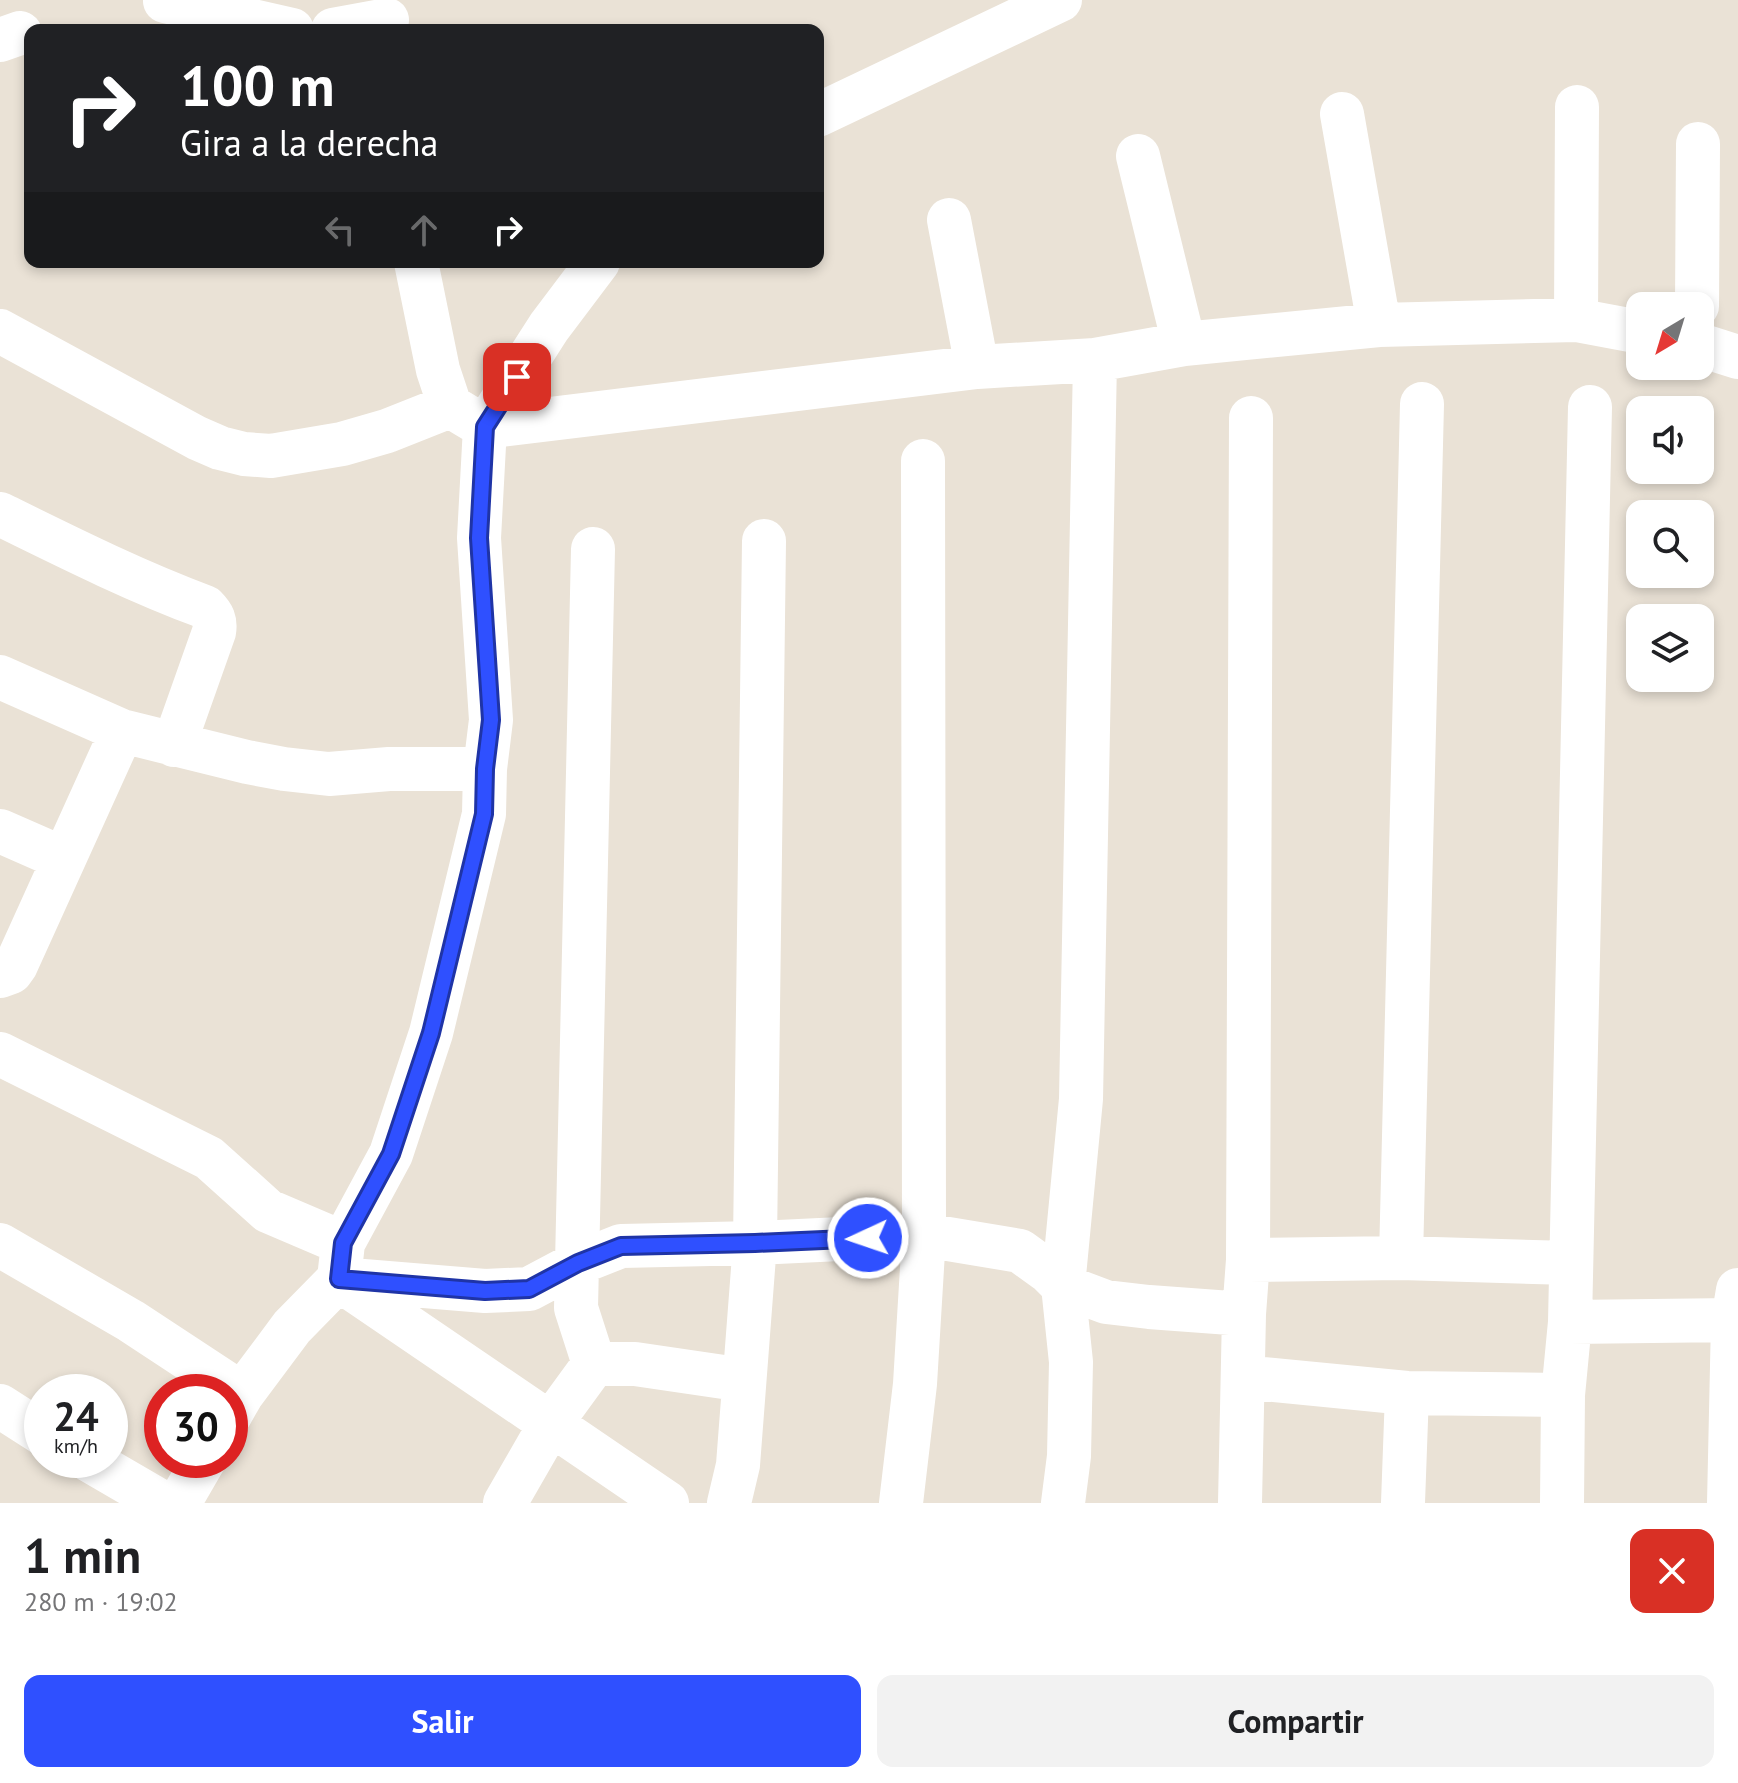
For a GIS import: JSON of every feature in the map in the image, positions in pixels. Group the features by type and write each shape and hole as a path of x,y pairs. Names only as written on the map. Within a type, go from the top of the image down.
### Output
{"street":[{"path":"824,112 1060,0"},
{"path":"191,14 254,24"},
{"path":"359,24 390,17"},
{"path":"1576,320 1577,107"},
{"path":"1342,114 1379,325"},
{"path":"1697,292 1698,144"},
{"path":"1138,156 1184,344"},
{"path":"949,220 977,367"},
{"path":"248,1388 341,1261 391,1154 431,1033 484,814 491,720 479,538 467,417 438,370 417,268"},
{"path":"467,417 549,327 593,268"},
{"path":"0,331 197,438 244,454 271,456 467,417 977,367 1095,360 1184,344 1379,325 1576,320 1626,329"},
{"path":"1714,349 1738,357"},
{"path":"1063,1503 1069,1456 1071,1362 1063,1286 1081,1099 1095,360"},
{"path":"1401,1258 1422,404"},
{"path":"1562,1503 1563,1395 1570,1322 1590,407"},
{"path":"1240,1503 1248,1260 1251,418"},
{"path":"901,1503 915,1384 924,1235 923,461"},
{"path":"0,514 89,558 205,607 210,612 214,632 174,745"},
{"path":"729,1503 738,1465 755,1243 764,541"},
{"path":"593,549 576,1308 594,1364"},
{"path":"0,677 122,731 247,762 329,774 389,769 485,769"},
{"path":"0,976 11,972 16,965 122,731"},
{"path":"0,831 64,859"},
{"path":"0,1054 209,1158 268,1211 341,1261 551,1423 667,1503"},
{"path":"341,1261 485,1291 529,1289 578,1263 621,1246 924,1235 1020,1251 1063,1286 1106,1302 1244,1314"},
{"path":"0,1245 131,1321 198,1374"},
{"path":"1248,1260 1401,1258 1570,1263"},
{"path":"1570,1322 1736,1305 1729,1503"},
{"path":"594,1364 635,1364 744,1380"},
{"path":"505,1503 551,1423 594,1364"},
{"path":"1243,1377 1407,1393 1563,1395"},
{"path":"1403,1503 1407,1393"},
{"path":"0,1406 24,1421"},
{"path":"120,1478 163,1503"},
{"path":"179,1503 194,1478"}],"route":[{"path":"517,377 485,427 481,477 479,538 491,720 484,814 431,1033 391,1154 343,1243 339,1279 485,1291 529,1289 578,1263 621,1246 868,1238"}]}
